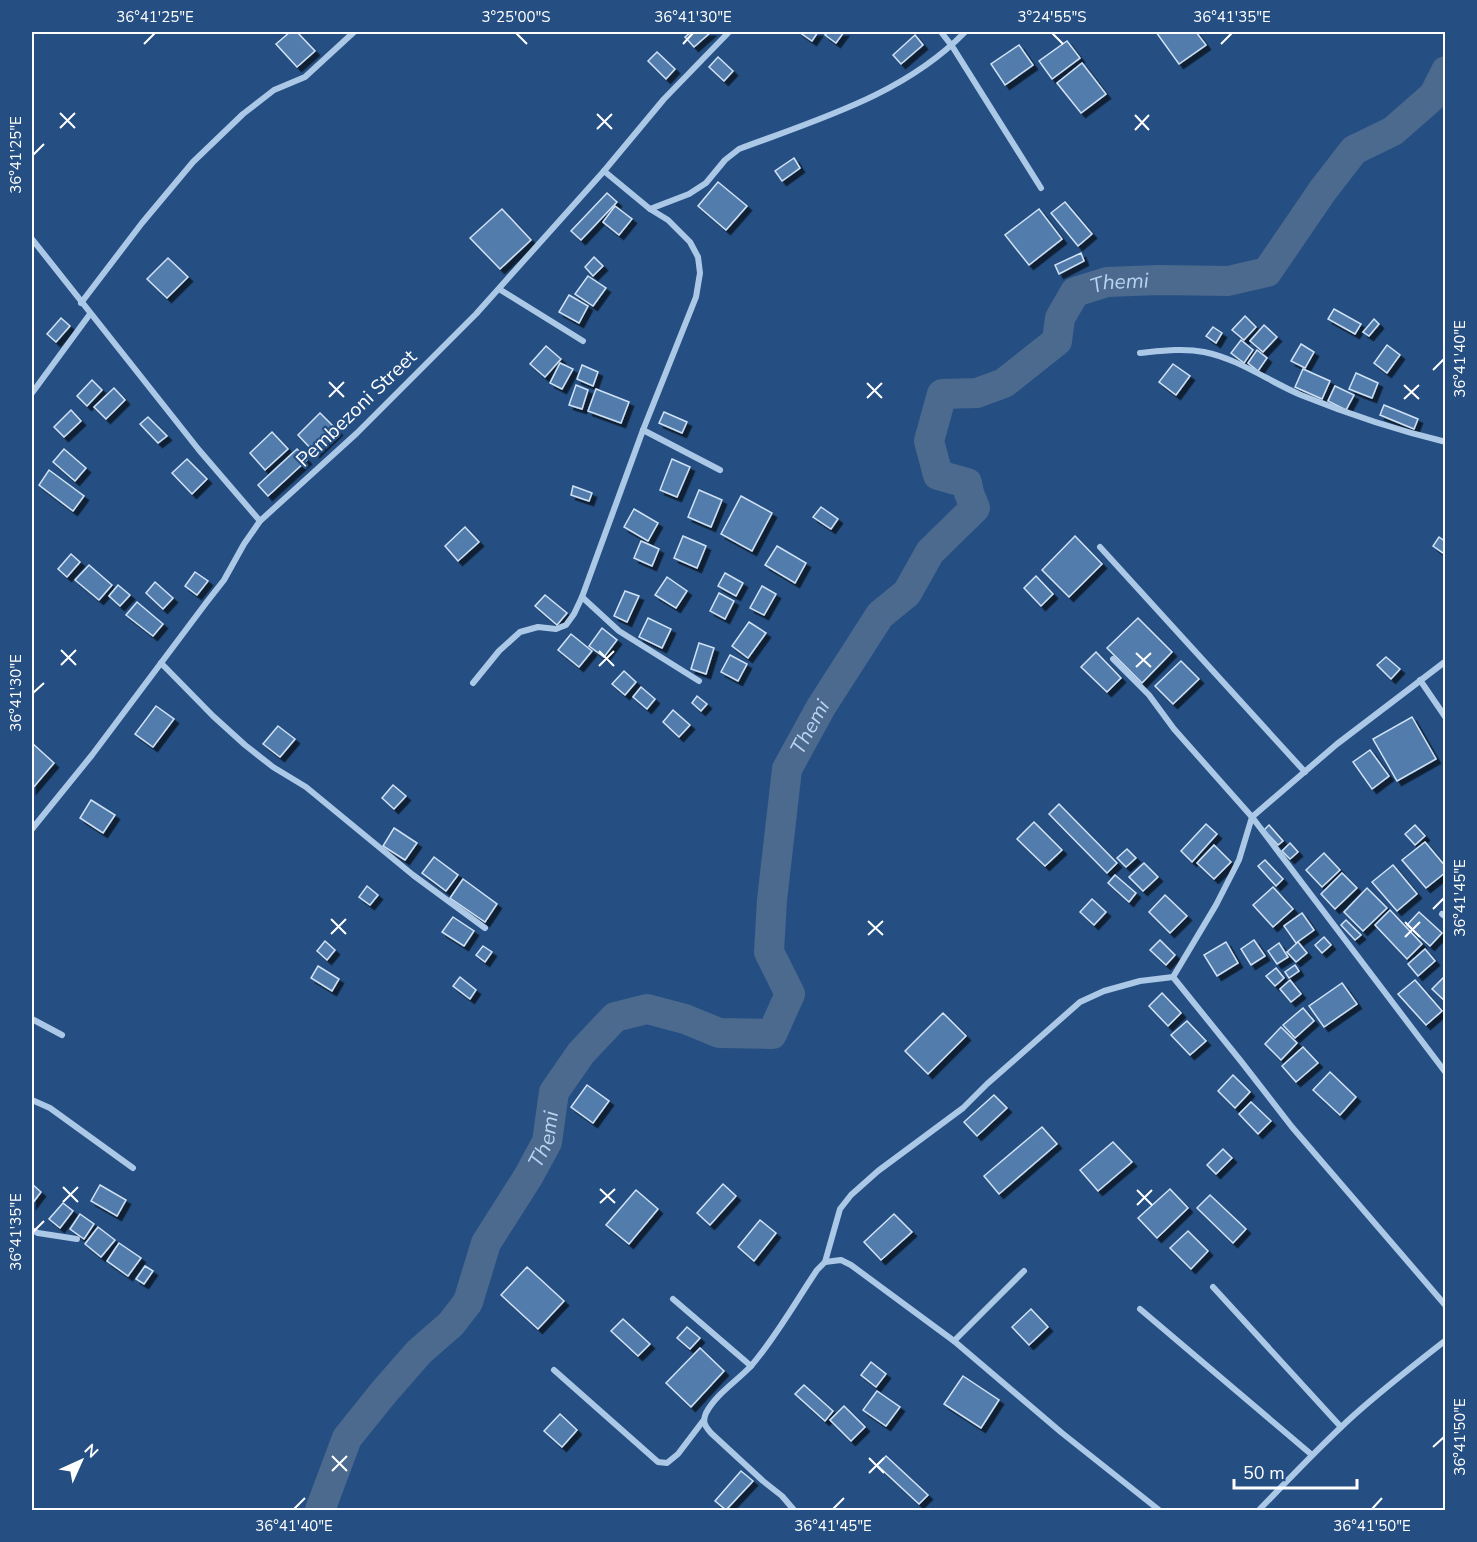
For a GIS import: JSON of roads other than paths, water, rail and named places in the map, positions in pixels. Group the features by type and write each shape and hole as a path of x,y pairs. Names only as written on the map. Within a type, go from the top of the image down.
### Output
{"street":[{"path":"81,303 142,223 193,162 243,114 274,90 305,77 354,32"},
{"name":"Pembezoni Street","path":"32,829 92,755 224,580 260,521 365,425 476,314 604,171 664,99 729,32"},
{"path":"941,32 1041,188"},
{"path":"650,209 689,194 705,183 739,148 858,105 917,72 952,46 965,32"},
{"path":"474,683 499,651 520,632 538,627 556,629 566,624 574,614 696,297 700,273 698,257 690,242 668,220 650,209 604,171"},
{"path":"32,239 199,450 260,521"},
{"path":"499,289 583,341"},
{"path":"32,393 90,314"},
{"path":"1140,353 1178,350 1203,352 1232,360 1299,394 1400,431 1446,442"},
{"path":"643,430 720,470"},
{"path":"1100,547 1305,772"},
{"path":"582,597 619,631 699,681"},
{"path":"1113,658 1149,695 1174,729 1252,816 1446,1073"},
{"path":"554,1370 658,1462 666,1463 678,1454 704,1420 714,1402 751,1366 817,1270 825,1262 840,1209 851,1195 878,1171 963,1108 1080,1002 1104,991 1173,977 1216,905 1239,860 1252,816 1337,744 1446,661"},
{"path":"161,663 213,716 273,768 306,787 413,875 485,928"},
{"path":"1420,680 1446,718"},
{"path":"1173,977 1292,1127 1446,1306"},
{"path":"32,1019 62,1035"},
{"path":"32,1100 50,1108 133,1167"},
{"path":"32,1230 77,1239"},
{"path":"825,1262 841,1260 851,1265 954,1341 1062,1433 1159,1510"},
{"path":"954,1341 1024,1271"},
{"path":"1213,1287 1341,1427"},
{"path":"673,1299 751,1366"},
{"path":"1140,1309 1311,1455"},
{"path":"1259,1510 1341,1427 1398,1377 1446,1340"},
{"path":"704,1420 704,1425 711,1433 782,1496 794,1510"}],"waterway":[{"name":"Themi","path":"320,1510 347,1438 419,1352 451,1324 468,1302 486,1243 528,1177 547,1142 554,1092 581,1053 615,1017 647,1009 685,1019 719,1033 772,1034 790,994 769,952 772,900 787,769 821,707 880,615 907,593 930,552 975,508 967,483 938,475 929,441 942,394 977,393 1004,383 1057,341 1060,318 1075,292 1107,282 1228,281 1267,272 1323,190 1354,150 1393,131 1434,95 1446,71"}]}
